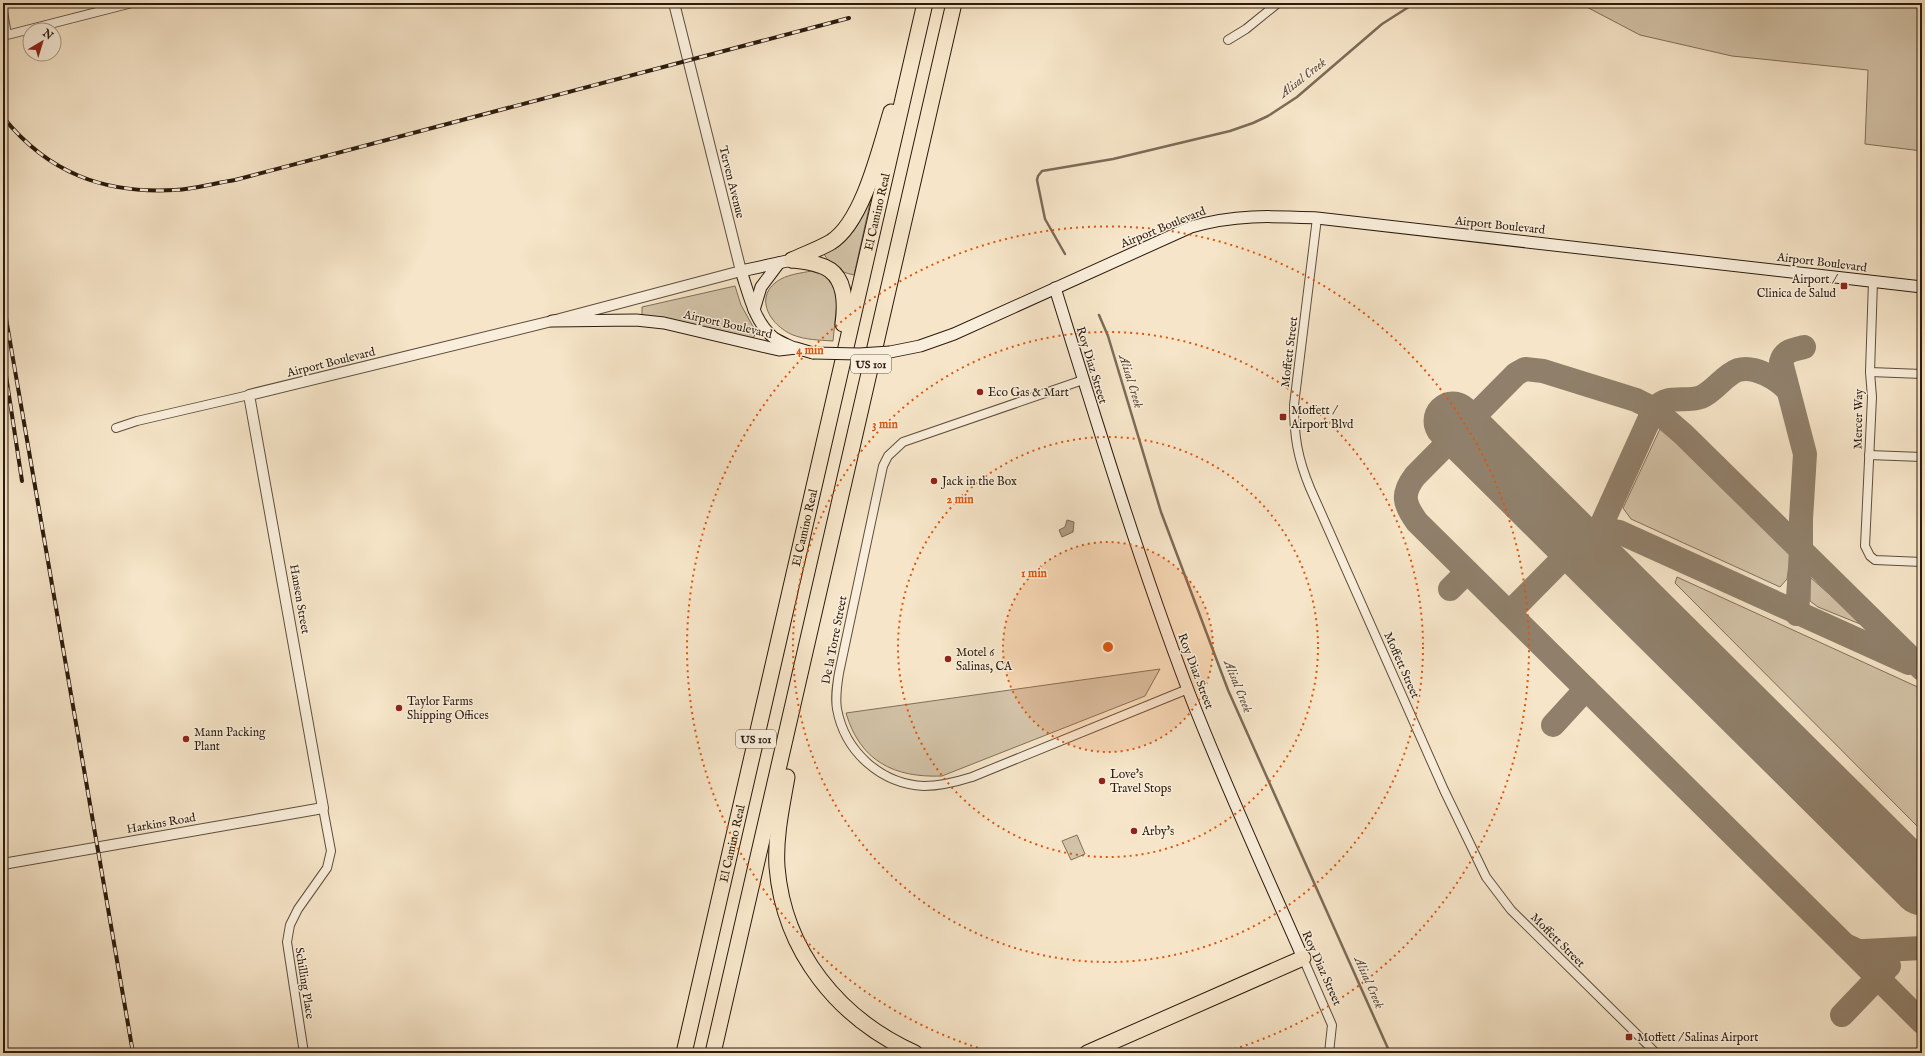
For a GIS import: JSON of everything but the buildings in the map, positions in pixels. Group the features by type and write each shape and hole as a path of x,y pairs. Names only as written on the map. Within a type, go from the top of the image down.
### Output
{"highway":[{"name":"US 101","path":"713,1053 954,3"},
{"path":"786,261 831,242 840,234 857,211 868,182 924,9"},
{"name":"El Camino Real","path":"684,1053 924,9"},
{"path":"786,261 820,265 830,270 838,278 843,289 845,311 828,425"},
{"path":"789,726 790,759 777,840 777,866 784,907 790,924 801,949 819,978 846,1009 881,1036 915,1053"},
{"path":"1087,1053 1303,958"}],"main road":[{"name":"Airport Boulevard","path":"552,321 630,320 664,323 779,350 796,348 812,353 859,354 890,352 920,346 954,334 1170,235 1215,220 1264,216 1317,218 1922,287"},
{"path":"742,271 786,261"},
{"path":"754,311 761,287 786,261"},
{"name":"Terven Avenue","path":"742,271 754,311 761,324 775,338 796,348"},
{"name":"Roy Diaz Street","path":"1055,288 1120,499 1188,689 1222,774 1303,958"}],"street":[{"path":"3,12 7,35 132,3"},
{"name":"Terven Avenue","path":"674,3 742,271"},
{"path":"1228,40 1273,5"},
{"name":"Moffett Street","path":"1317,218 1294,405 1296,446 1310,488 1444,790 1486,878 1511,910 1656,1053"},
{"name":"Airport Boulevard","path":"116,428 137,421 552,321 742,271"},
{"name":"Mercer Way","path":"1873,281 1870,372 1872,397 1865,546 1870,556 1881,561 1922,562"},
{"path":"1870,372 1922,374"},
{"name":"De la Torre Street","path":"1083,380 903,442 888,456 883,466 839,673 836,697 840,720 845,734 854,749 867,763 877,770 898,781 912,784 946,785 972,777 1188,689"},
{"name":"Hansen Street","path":"249,395 323,808"},
{"path":"1869,456 1922,457"},
{"name":"Harkins Road","path":"3,864 323,808"},
{"name":"Schilling Place","path":"304,1053 287,942 290,925 298,910 327,868 331,851 323,808"},
{"name":"Roy Diaz Street","path":"1303,958 1332,1025 1329,1053"}],"shaded area":[{"path":"1579,3 1922,3 1922,151 1865,144 1868,70 1732,56 1640,35"},
{"path":"869,193 872,194 854,275 836,268 824,254"},
{"path":"811,271 826,275 838,291 833,341 808,339 793,335 777,324 767,309 767,293 772,286 785,277"},
{"path":"735,286 741,305 756,332 753,339 642,315 642,307"},
{"path":"1660,429 1669,432 1791,555 1787,579 1780,587 1631,519 1623,508"},
{"path":"1067,520 1074,522 1073,532 1062,537 1059,530 1065,527"},
{"path":"1677,577 1922,689 1922,831 1675,583"},
{"path":"1810,577 1865,626 1818,607 1810,601"},
{"path":"1160,669 1145,696 942,776 909,774 894,770 881,763 870,755 860,743 852,730 846,713"},
{"path":"1077,835 1085,854 1071,860 1062,841"}],"waterway":[{"name":"Alisal Creek","path":"1065,254 1045,219 1037,180 1042,171 1113,159 1230,131 1253,123 1268,116 1297,97 1382,24 1415,3"},
{"name":"Alisal Creek","path":"1099,315 1108,336 1161,512 1228,690 1390,1053"}],"taxiway":[{"path":"1797,614 1805,454 1781,362 1782,358 1787,353 1804,347"},
{"path":"1922,669 1683,434 1654,409 1636,400 1543,371 1525,369 1516,374 1415,476 1408,488 1406,494 1407,504 1417,522 1845,945 1858,951 1922,948"},
{"path":"1600,528 1654,409 1660,404 1665,401 1695,399 1706,395 1733,372 1745,369 1751,369 1765,374 1788,390"},
{"path":"1509,613 1588,533 1600,528 1619,532 1909,663"},
{"path":"1450,589 1467,572"},
{"path":"1553,725 1586,689"},
{"path":"1845,945 1922,1022"},
{"path":"1842,1015 1889,966"}],"runway":[{"path":"1453,421 1922,886"}],"railway":[{"path":"3,117 20,136 39,153 58,166 79,176 124,188 175,190 235,180 849,18"},
{"path":"3,301 133,1053"},
{"path":"3,356 22,481"}],"place":[{"name":"Airport / Clinica de Salud","path":"1844,286"},
{"name":"Eco Gas & Mart","path":"980,392"},
{"name":"Moffett / Airport Blvd","path":"1283,417"},
{"name":"Jack in the Box","path":"934,481"},
{"name":"Motel 6 Salinas, CA","path":"948,659"},
{"name":"Taylor Farms Shipping Offices","path":"399,708"},
{"name":"Mann Packing Plant","path":"186,739"},
{"name":"Love's Travel Stops","path":"1102,781"},
{"name":"Arby's","path":"1134,831"},
{"name":"Moffett / Salinas Airport","path":"1629,1037"}]}
